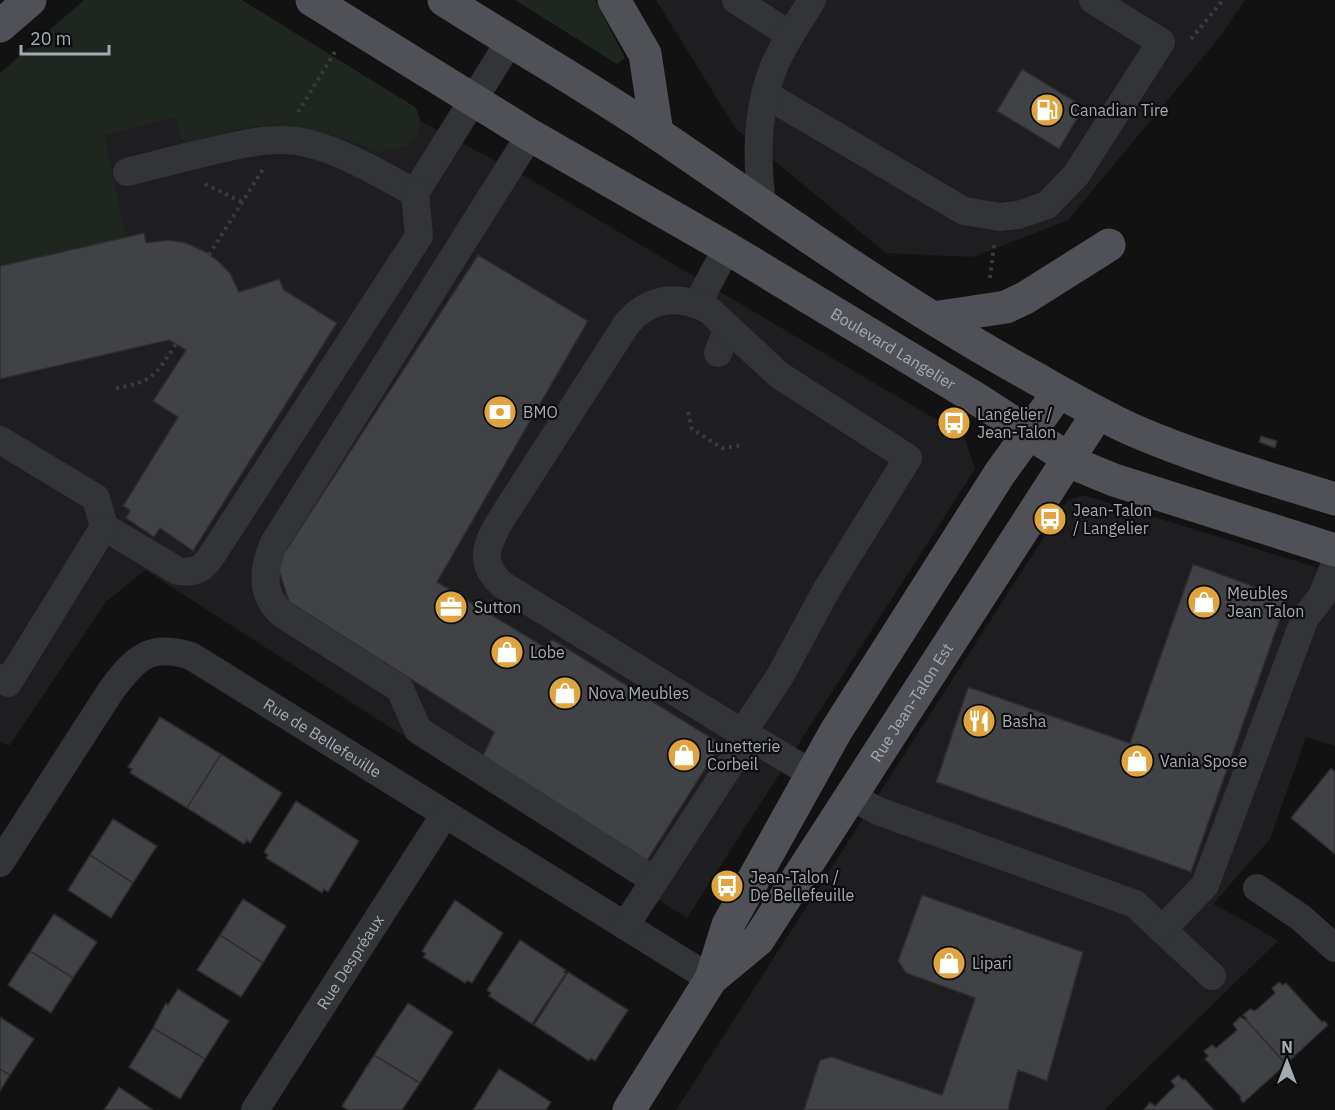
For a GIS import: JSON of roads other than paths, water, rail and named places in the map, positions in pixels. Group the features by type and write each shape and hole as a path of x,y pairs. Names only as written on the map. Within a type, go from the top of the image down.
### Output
{"main road":[{"path":"0,26 30,0"},
{"name":"Boulevard Langelier","path":"312,0 530,135 727,248 977,399 1029,435 1080,466 1114,480 1335,550"},
{"path":"444,0 657,133 933,318 1059,392 1135,431 1192,453 1335,499"},
{"path":"614,0 645,54 657,133"},
{"path":"933,318 1006,307 1025,298 1109,245"},
{"name":"Rue Jean-Talon Est","path":"629,1110 711,979 728,925 841,723 981,502 1059,392"},
{"name":"Rue Jean-Talon Est","path":"711,979 758,940 1098,413"}],"street":[{"path":"736,0 790,35"},
{"path":"762,205 758,140 765,94 790,35 812,0"},
{"path":"765,94 964,211 1000,217 1033,211 1047,205 1076,175 1161,42 1093,0"},
{"path":"0,440 96,498 104,527 178,571 188,573 199,570 206,564 419,236 415,193 510,41"},
{"path":"530,135 274,543 268,557 265,585 268,598 282,614 400,688 418,730 654,880"},
{"path":"127,172 246,143 288,140 330,150 415,193"},
{"path":"697,304 727,248"},
{"path":"625,926 737,754 743,732 780,676 827,589 908,458 723,340 709,310 697,304 668,300 643,308 633,315 491,536 486,556 488,568 494,578 504,586 743,732 812,774"},
{"path":"0,678 8,683 104,527"},
{"path":"1162,930 1205,885 1305,618 1322,596 1335,564"},
{"name":"Rue de Bellefeuille","path":"0,863 112,689 129,667 143,655 160,650 174,651 191,656 711,979"},
{"path":"852,797 878,811 1135,904 1212,976"},
{"name":"Rue Despréaux","path":"255,1110 445,814"},
{"path":"1257,888 1300,917 1335,948"}],"place":[{"name":"Canadian Tire","path":"1047,110"},
{"name":"BMO","path":"500,412"},
{"name":"Langelier / Jean-Talon","path":"954,423"},
{"name":"Jean-Talon / Langelier","path":"1050,519"},
{"name":"Meubles Jean Talon","path":"1204,602"},
{"name":"Sutton","path":"451,607"},
{"name":"Lobe","path":"507,652"},
{"name":"Nova Meubles","path":"565,693"},
{"name":"Basha","path":"979,721"},
{"name":"Lunetterie Corbeil","path":"684,755"},
{"name":"Vania Spose","path":"1137,761"},
{"name":"Jean-Talon / De Bellefeuille","path":"727,886"},
{"name":"Lipari","path":"949,963"}]}
